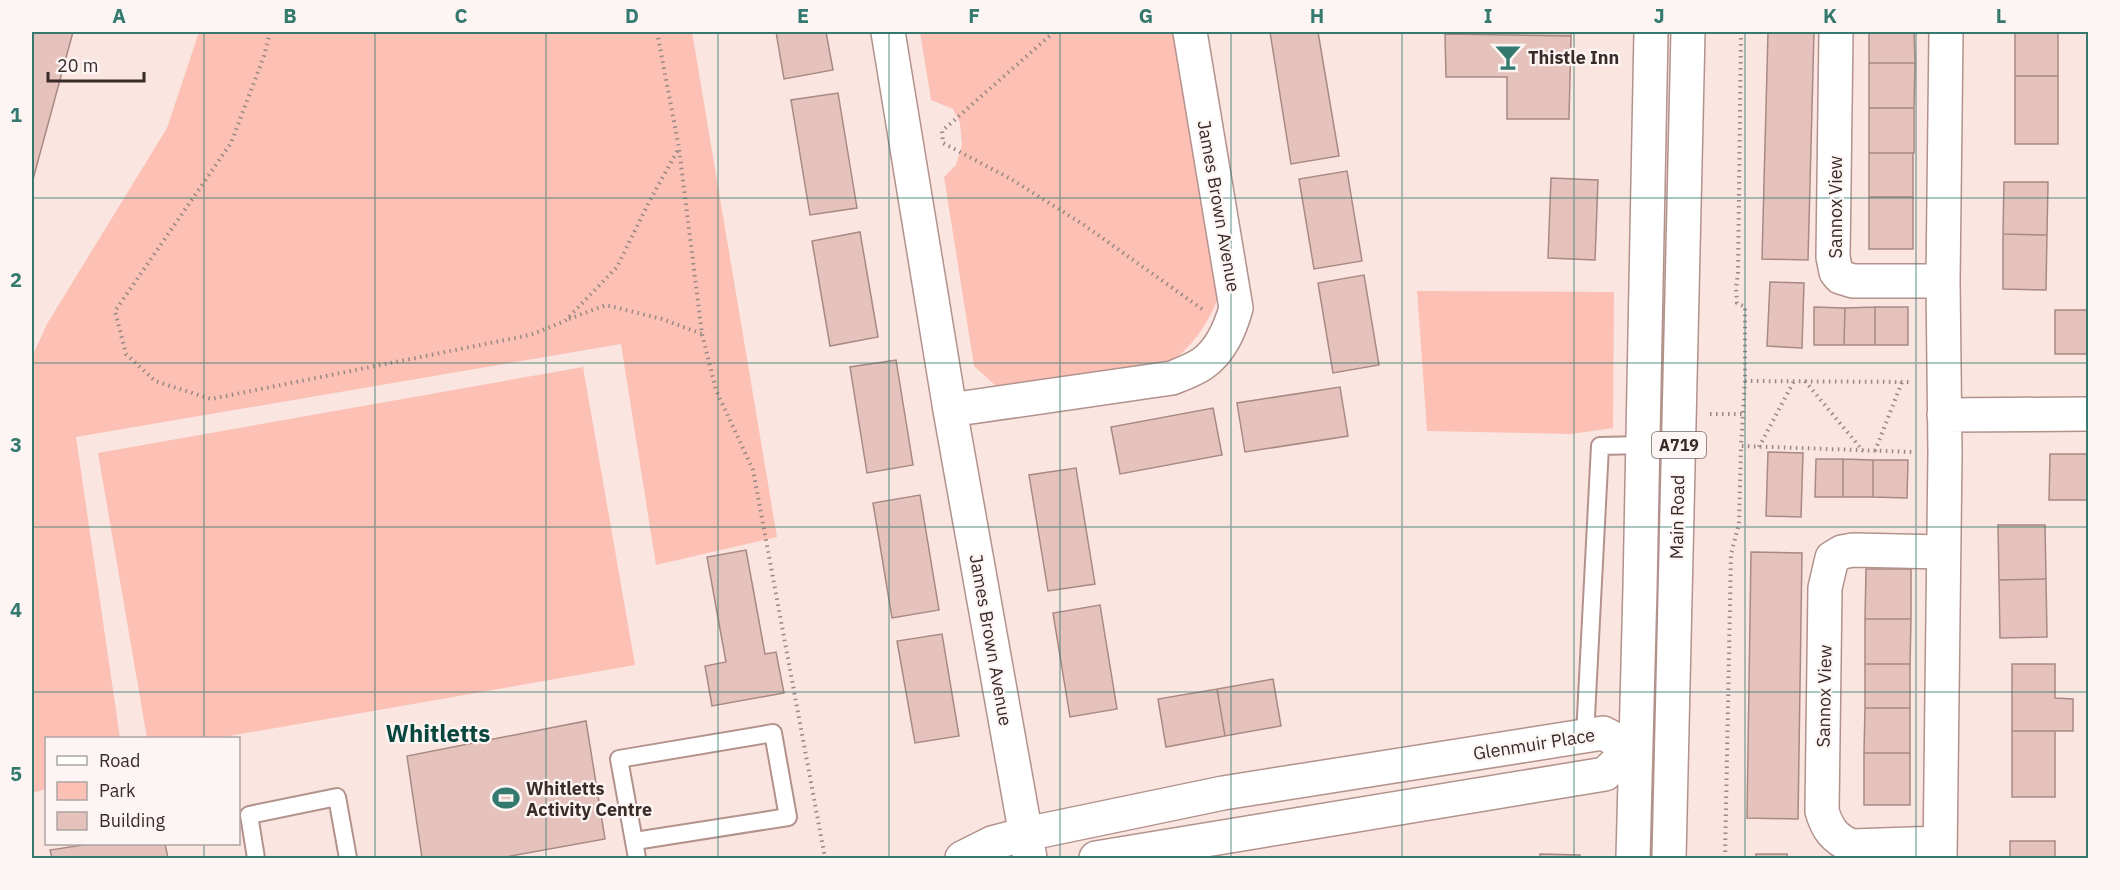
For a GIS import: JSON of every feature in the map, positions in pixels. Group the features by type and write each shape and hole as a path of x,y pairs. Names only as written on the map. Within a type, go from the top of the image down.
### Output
{"street":[{"name":"James Brown Avenue","path":"888,32 950,410 1028,846"},
{"name":"James Brown Avenue","path":"950,410 1172,378 1202,364 1216,350 1229,331 1236,308 1190,32"},
{"name":"Main Road","path":"1633,858 1633,748 1643,445 1651,32"},
{"name":"Main Road","path":"1669,858 1688,32"},
{"name":"Sannox View","path":"1836,32 1833,257 1836,272 1840,277 1853,281 1943,281"},
{"name":"Sannox View","path":"1943,552 1842,552 1832,558 1828,567 1824,599 1822,811 1832,833 1851,846 1940,851 1945,453 1943,281 1946,32"},
{"path":"1944,415 2088,414"},
{"name":"Glenmuir Place","path":"962,858 992,843 1028,846 1223,793 1603,733 1633,748 1605,774 1096,858"},
{"path":"1633,748 1671,746"}],"lane":[{"path":"1585,735 1600,447 1643,445"},
{"path":"635,841 788,817 773,733 619,759 637,858"},
{"path":"256,858 249,815 337,798 348,858"}],"path":[{"path":"270,32 264,56 231,143 115,311 126,354 155,381 211,399 530,335 606,305 662,319 702,334"},
{"path":"657,32 679,148 702,334 716,390 753,470 825,858"},
{"path":"1054,32 942,131 943,143 1011,179 1084,225 1196,304 1229,331"},
{"path":"1725,858 1731,554 1740,524 1745,381 1745,307 1737,303 1736,288 1741,32"},
{"path":"565,321 617,267 679,148"},
{"path":"1745,381 1944,382"},
{"path":"1759,447 1794,381"},
{"path":"1804,381 1863,451"},
{"path":"1875,451 1902,382"},
{"path":"1741,446 1945,453"}],"green space":[{"path":"199,32 692,32 777,537 656,565 621,344 76,437 120,737 45,737 45,789 32,793 32,357 47,324 167,128"},
{"path":"920,32 1173,32 1219,295 1199,333 1177,357 1169,363 996,386 974,366 944,177 956,165 962,145 960,123 953,109 931,100"},
{"path":"1417,291 1614,292 1613,428 1571,434 1427,431"},
{"path":"583,367 635,665 224,737 147,737 98,453"}],"building":[{"path":"32,32 73,32 32,183"},
{"path":"776,32 826,32 833,70 784,79"},
{"path":"1270,32 1318,32 1339,156 1291,164"},
{"path":"1512,32 1571,32 1571,36 1512,35"},
{"path":"1768,32 1814,32 1808,260 1762,259"},
{"path":"1869,32 1914,32 1915,63 1869,63"},
{"path":"2015,32 2058,32 2058,76 2015,76"},
{"name":"Thistle Inn","path":"1445,34 1571,36 1569,119 1507,119 1507,77 1446,77"},
{"path":"1869,63 1915,63 1914,108 1869,108"},
{"path":"2015,76 2058,76 2058,144 2015,144"},
{"path":"838,93 857,208 810,215 791,100"},
{"path":"1869,108 1914,108 1914,153 1869,153"},
{"path":"1869,153 1913,153 1913,197 1869,197"},
{"path":"1347,171 1362,261 1314,269 1299,179"},
{"path":"1551,178 1598,180 1595,260 1548,258"},
{"path":"2004,182 2048,182 2047,235 2003,234"},
{"path":"1869,197 1913,197 1913,249 1869,249"},
{"path":"860,232 878,337 830,346 812,241"},
{"path":"2003,234 2047,235 2046,290 2003,289"},
{"path":"1364,275 1379,365 1333,373 1318,283"},
{"path":"1770,282 1804,283 1802,348 1767,346"},
{"path":"1814,307 1845,308 1844,345 1814,345"},
{"path":"1875,307 1875,345 1844,345 1845,308"},
{"path":"1875,307 1908,307 1908,345 1875,345"},
{"path":"2055,310 2088,310 2088,354 2055,354"},
{"path":"896,360 913,465 867,473 850,367"},
{"path":"1340,387 1348,436 1245,452 1237,403"},
{"path":"1213,408 1222,455 1120,474 1111,427"},
{"path":"1768,452 1803,453 1801,517 1766,516"},
{"path":"2050,454 2088,454 2088,500 2049,500"},
{"path":"1816,459 1843,459 1843,497 1815,497"},
{"path":"1843,459 1873,460 1873,497 1843,497"},
{"path":"1873,460 1908,460 1907,498 1873,497"},
{"path":"1076,468 1095,584 1048,591 1029,475"},
{"path":"920,495 939,610 892,618 873,503"},
{"path":"1998,525 2045,525 2046,579 1999,580"},
{"path":"746,550 765,654 776,652 784,693 712,706 705,666 726,662 707,557"},
{"path":"1751,552 1802,553 1798,819 1747,818"},
{"path":"1866,569 1911,569 1911,619 1865,619"},
{"path":"2046,579 2047,637 2000,638 1999,580"},
{"path":"1100,605 1117,709 1070,717 1053,613"},
{"path":"1865,619 1911,619 1910,664 1865,664"},
{"path":"942,634 959,736 915,743 897,641"},
{"path":"1865,664 1910,664 1910,708 1865,708"},
{"path":"2012,664 2055,664 2055,698 2073,699 2073,731 2012,731"},
{"path":"1273,679 1281,726 1225,736 1217,689"},
{"path":"1217,689 1225,736 1166,747 1158,699"},
{"path":"1865,708 1910,708 1910,753 1864,753"},
{"name":"Whitletts Activity Centre","path":"586,721 605,839 500,858 422,858 407,756"},
{"path":"2012,731 2055,731 2055,797 2012,797"},
{"path":"1864,753 1910,753 1910,805 1864,805"},
{"path":"2010,841 2055,841 2055,858 2010,858"},
{"path":"82,845 165,845 168,858 52,858 50,850"},
{"path":"1540,854 1580,855 1580,858 1540,858"},
{"path":"1756,854 1787,854 1787,858 1756,858"}],"place":[{"name":"Thistle Inn","path":"1508,57"},
{"name":"Whitletts Activity Centre","path":"506,798"}],"district":[{"name":"Whitletts","path":"438,733"}]}
